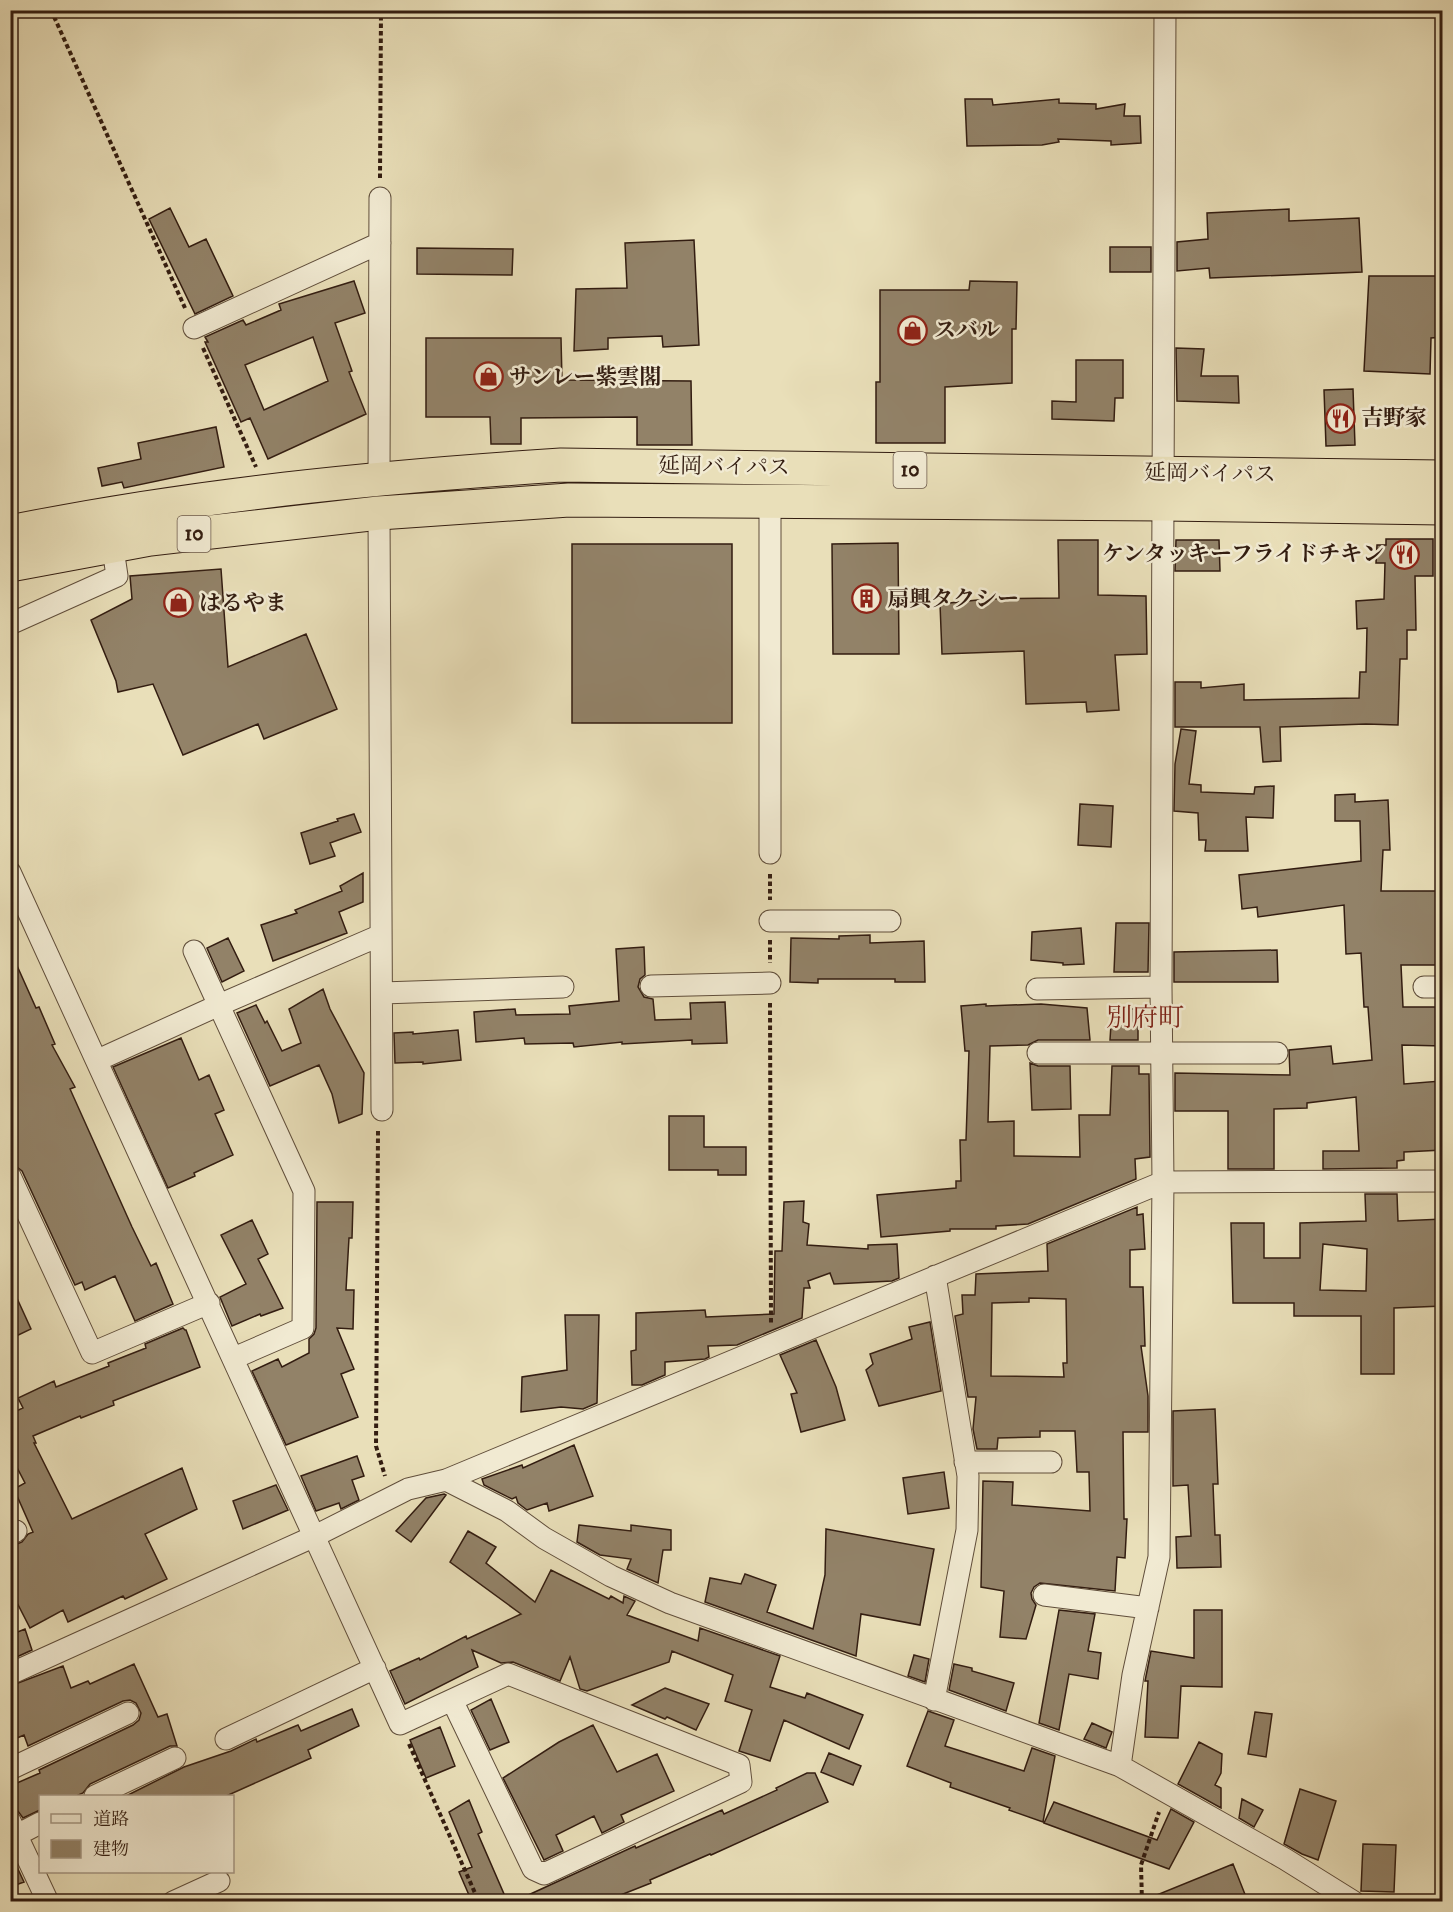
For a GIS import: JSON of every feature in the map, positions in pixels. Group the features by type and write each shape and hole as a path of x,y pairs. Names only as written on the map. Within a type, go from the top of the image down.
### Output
{"highway":[{"name":"延岡バイパス","path":"10,532 108,513 267,490 561,465 1164,489 1443,508"},
{"name":"延岡バイパス","path":"10,565 150,539 379,513 569,500 770,501 1164,489 1443,477"}],"street":[{"path":"1120,1766 1133,1676 1159,1557 1163,1182 1161,987 1166,10"},
{"path":"379,479 380,198"},
{"path":"194,328 380,243"},
{"path":"770,501 770,852"},
{"path":"10,624 117,576 108,513"},
{"path":"379,513 382,1110"},
{"path":"10,872 400,1724 508,1674 739,1765 741,1782 544,1874 532,1869 452,1700"},
{"path":"770,921 890,921"},
{"path":"98,1060 381,935"},
{"path":"194,951 304,1191 303,1328 234,1358"},
{"path":"651,986 770,983"},
{"path":"382,993 563,987"},
{"path":"1036,989 1161,987"},
{"path":"1038,1053 1276,1053"},
{"path":"10,1176 92,1353 209,1303"},
{"path":"10,1674 315,1536 408,1489 446,1480 1163,1182 1443,1181"},
{"path":"934,1700 967,1530 968,1476 935,1276"},
{"path":"965,1462 1051,1462"},
{"path":"446,1480 507,1511 544,1538 611,1576 670,1603 1120,1766 1285,1859 1354,1902"},
{"path":"1044,1595 1148,1608"},
{"path":"226,1739 375,1668"},
{"path":"10,1768 128,1713"},
{"path":"99,1795 175,1758"},
{"path":"39,1823 14,1828 48,1902"},
{"path":"173,1902 219,1881"}],"path":[{"path":"51,10 267,490"},
{"path":"380,198 381,10"},
{"path":"770,852 771,1344"},
{"path":"382,1110 378,1126 376,1446 391,1497"},
{"path":"400,1724 479,1902"},
{"path":"1142,1902 1141,1865 1166,1793"}],"building":[{"path":"965,99 992,99 993,105 1059,99 1059,103 1096,104 1096,109 1125,104 1124,116 1140,116 1141,143 1111,145 1111,141 1058,139 1059,142 1042,145 967,146"},
{"path":"170,208 189,247 206,239 233,296 195,314 149,219"},
{"path":"1289,209 1289,221 1359,218 1362,272 1210,278 1209,268 1177,271 1177,242 1208,239 1207,213"},
{"path":"694,240 699,345 663,347 662,336 608,338 608,349 574,351 576,289 627,288 625,243"},
{"path":"1110,247 1151,247 1151,272 1110,272"},
{"path":"417,248 513,249 512,275 417,274"},
{"path":"1369,276 1443,276 1443,337 1431,338 1430,374 1364,371"},
{"path":"354,281 365,313 335,323 352,371 349,372 366,414 268,459 250,418 241,422 205,342 208,342 205,337 243,320 246,325 281,310 279,304","holes":["313,337 328,381 264,410 245,365"]},
{"path":"970,281 1017,282 1016,329 1012,329 1012,383 945,387 945,443 876,443 876,382 880,382 880,290 969,290"},
{"path":"426,338 561,338 562,380 691,381 692,445 637,445 637,417 521,418 521,444 491,444 490,417 426,417"},
{"path":"1176,348 1204,349 1201,376 1238,376 1239,403 1177,401"},
{"path":"1076,360 1123,360 1123,398 1115,398 1114,421 1052,419 1052,401 1076,402"},
{"name":"吉野家","path":"1353,389 1355,445 1326,446 1324,390"},
{"path":"216,427 224,467 124,488 122,482 102,486 98,468 141,459 138,443"},
{"path":"1386,539 1433,539 1433,576 1415,576 1416,630 1407,630 1407,659 1400,659 1398,725 1280,727 1281,761 1263,762 1260,727 1175,727 1175,682 1201,682 1201,688 1244,684 1244,700 1359,698 1360,672 1366,672 1367,628 1357,629 1356,601 1384,599 1385,563 1376,563 1377,545 1386,545"},
{"path":"1058,540 1098,540 1098,595 1146,596 1147,654 1115,655 1119,710 1087,712 1086,702 1026,704 1024,651 942,654 940,604 987,599 1059,598"},
{"path":"1176,540 1219,540 1220,571 1175,571"},
{"name":"扇興タクシー","path":"898,543 899,654 833,654 832,544"},
{"path":"572,544 732,544 732,723 572,723"},
{"path":"221,569 228,667 306,634 337,709 264,739 258,724 183,755 153,684 118,692 116,681 91,620 132,599 130,576"},
{"path":"1181,729 1196,731 1189,784 1201,785 1201,792 1254,794 1255,787 1274,786 1273,818 1246,817 1248,851 1205,851 1206,840 1199,840 1198,813 1174,811 1175,764"},
{"path":"1355,794 1355,802 1388,800 1390,850 1383,850 1381,891 1443,891 1443,965 1401,965 1403,1007 1443,1007 1443,1046 1402,1045 1404,1084 1441,1081 1443,1150 1404,1152 1404,1160 1397,1161 1397,1168 1323,1169 1323,1151 1359,1151 1356,1097 1307,1103 1307,1108 1274,1109 1274,1169 1228,1169 1228,1111 1175,1111 1175,1073 1290,1075 1289,1050 1331,1046 1333,1064 1372,1060 1368,1007 1364,1007 1361,953 1346,954 1344,905 1258,917 1257,907 1242,909 1239,875 1361,861 1360,821 1335,821 1335,795"},
{"path":"1080,804 1113,806 1111,847 1078,845"},
{"path":"354,814 361,832 330,843 335,856 310,864 301,833"},
{"path":"363,873 363,902 339,912 347,933 273,961 261,925 297,913 295,910 342,891 340,886"},
{"path":"1116,923 1149,923 1148,972 1114,972"},
{"path":"1081,928 1084,964 1063,965 1063,963 1031,960 1032,932"},
{"path":"870,935 870,943 924,941 925,982 895,982 895,979 818,979 818,983 790,982 791,938 839,939 839,936"},
{"path":"228,938 244,971 222,982 207,948"},
{"path":"644,947 645,975 640,979 638,987 644,997 653,999 655,1020 691,1019 690,1003 725,1002 727,1043 692,1044 692,1040 622,1044 622,1042 574,1047 573,1043 525,1044 524,1038 476,1042 474,1012 515,1009 516,1015 570,1014 569,1006 619,1001 616,949"},
{"path":"10,950 36,1008 39,1007 55,1044 52,1045 75,1087 70,1089 132,1227 151,1266 156,1263 173,1304 135,1321 115,1276 85,1290 82,1282 75,1285 22,1171 13,1164 10,1158"},
{"path":"1277,950 1278,982 1174,982 1174,952"},
{"path":"323,989 330,1009 364,1073 362,1114 339,1123 332,1094 319,1065 270,1086 237,1013 256,1005 282,1051 301,1043 289,1009"},
{"path":"986,1004 986,1006 1041,1004 1087,1008 1090,1040 1038,1040 1028,1045 990,1046 988,1122 1014,1121 1014,1156 1080,1157 1079,1115 1110,1115 1112,1066 1139,1066 1139,1074 1149,1074 1150,1157 1135,1159 1136,1179 1028,1224 996,1226 996,1229 950,1229 950,1231 881,1237 877,1195 956,1188 956,1181 961,1181 960,1140 966,1140 969,1051 965,1051 961,1006"},
{"path":"1112,1009 1138,1009 1138,1040 1110,1040"},
{"path":"458,1030 461,1060 423,1064 423,1062 395,1063 394,1033 413,1032 413,1034"},
{"path":"181,1038 199,1080 209,1075 224,1110 215,1114 233,1155 168,1188 113,1067"},
{"path":"1030,1063 1038,1066 1070,1066 1071,1109 1032,1110"},
{"path":"669,1116 704,1116 704,1147 746,1147 746,1175 718,1175 718,1170 669,1170"},
{"path":"1365,1194 1397,1194 1398,1221 1443,1219 1443,1306 1394,1308 1394,1374 1361,1374 1361,1316 1294,1316 1294,1303 1233,1303 1231,1223 1264,1223 1264,1258 1300,1258 1300,1223 1366,1221","holes":["1323,1244 1367,1249 1366,1291 1320,1290"]},
{"path":"804,1201 803,1222 809,1224 807,1245 868,1249 868,1245 897,1244 899,1278 892,1281 834,1284 830,1273 808,1281 810,1288 804,1288 802,1318 737,1345 708,1346 709,1357 705,1359 665,1362 665,1375 642,1385 632,1385 631,1351 636,1350 636,1313 705,1310 706,1317 774,1314 775,1251 782,1251 784,1202"},
{"path":"317,1202 353,1202 352,1238 349,1238 346,1290 354,1290 353,1329 337,1328 354,1369 341,1374 358,1417 286,1445 252,1371 278,1359 282,1367 309,1353 309,1339 316,1328"},
{"path":"1137,1207 1137,1215 1143,1214 1145,1249 1130,1250 1130,1287 1143,1287 1145,1346 1141,1346 1148,1396 1148,1432 1123,1432 1124,1519 1127,1519 1125,1558 1117,1557 1115,1591 1040,1583 1031,1593 1036,1605 1026,1639 1000,1637 1004,1591 981,1587 983,1481 1013,1482 1012,1505 1090,1511 1089,1472 1077,1472 1075,1431 1040,1431 1040,1437 998,1438 997,1449 977,1449 973,1429 976,1397 968,1397 955,1316 963,1314 962,1295 975,1295 976,1274 1048,1271 1047,1244","holes":["1029,1298 1066,1299 1067,1363 1063,1363 1064,1377 991,1376 992,1303 1029,1302"]},
{"path":"252,1220 268,1254 258,1259 283,1308 261,1316 260,1314 232,1326 220,1297 246,1284 221,1235"},
{"path":"10,1283 31,1329 10,1339"},
{"path":"565,1315 599,1315 597,1403 583,1409 561,1407 521,1412 522,1377 567,1370"},
{"path":"930,1322 941,1391 879,1406 866,1370 873,1364 870,1354 912,1339 909,1327"},
{"path":"183,1328 186,1330 200,1367 113,1401 114,1405 81,1418 80,1416 33,1436 36,1443 34,1443 72,1519 182,1468 197,1509 145,1534 167,1579 125,1599 123,1596 68,1622 63,1610 30,1628 10,1589 10,1547 22,1542 28,1534 33,1532 14,1489 25,1483 10,1454 10,1414 23,1408 18,1398 54,1381 56,1387 109,1366 108,1363 146,1348 145,1344"},
{"path":"816,1340 836,1387 845,1420 801,1432 791,1394 797,1393 780,1355"},
{"path":"1215,1409 1218,1484 1213,1484 1215,1535 1220,1535 1221,1567 1177,1568 1176,1537 1191,1536 1188,1485 1173,1486 1173,1411"},
{"path":"574,1445 593,1496 549,1511 547,1503 527,1510 518,1503 516,1497 512,1499 484,1485 482,1479 522,1465 523,1468"},
{"path":"357,1456 364,1476 352,1480 359,1500 341,1509 339,1503 316,1511 301,1476"},
{"path":"944,1472 949,1508 908,1514 903,1478"},
{"path":"276,1485 288,1510 243,1529 233,1501"},
{"path":"446,1495 411,1542 396,1531 426,1498"},
{"path":"579,1525 631,1531 631,1525 671,1530 671,1550 663,1550 658,1583 627,1569 631,1559 600,1555 577,1542"},
{"path":"826,1529 934,1549 920,1625 861,1614 856,1656 705,1602 710,1578 741,1584 745,1574 776,1585 767,1612 813,1629 825,1575"},
{"path":"468,1531 496,1547 486,1563 535,1602 551,1570 609,1599 611,1596 623,1603 624,1596 635,1601 627,1615 698,1641 700,1628 780,1656 770,1687 805,1698 807,1693 863,1715 849,1749 784,1720 770,1761 739,1751 752,1710 725,1701 733,1675 672,1651 669,1662 587,1691 580,1689 570,1657 560,1681 513,1662 501,1663 472,1650 478,1667 405,1704 390,1671 419,1658 420,1660 466,1636 467,1639 521,1614 450,1562"},
{"path":"1059,1610 1095,1614 1088,1651 1101,1653 1098,1679 1069,1674 1059,1730 1039,1723"},
{"path":"1194,1610 1222,1610 1222,1687 1181,1686 1178,1738 1145,1737 1148,1681 1145,1681 1151,1651 1194,1658"},
{"path":"25,1629 32,1650 10,1660 10,1635"},
{"path":"914,1655 929,1659 925,1682 908,1676"},
{"path":"134,1664 158,1717 167,1714 177,1746 170,1746 90,1784 78,1795 39,1795 39,1810 23,1818 18,1811 10,1808 10,1786 133,1725 139,1720 141,1713 136,1703 130,1700 123,1701 28,1746 24,1735 10,1741 10,1686 63,1666 71,1688 88,1681 90,1684"},
{"path":"954,1664 1014,1683 1006,1711 949,1690"},
{"path":"665,1688 709,1704 696,1730 632,1705"},
{"path":"491,1699 509,1742 490,1750 471,1710"},
{"path":"352,1709 359,1726 308,1750 311,1758 228,1795 128,1795 184,1767 231,1751 256,1739 257,1742 298,1725 301,1731"},
{"path":"928,1711 954,1720 945,1746 1024,1771 1032,1748 1055,1756 1043,1822 950,1787 951,1783 907,1766"},
{"path":"1255,1712 1272,1714 1266,1757 1248,1754"},
{"path":"1092,1723 1112,1732 1106,1748 1084,1739"},
{"path":"593,1725 617,1772 657,1754 674,1791 621,1815 624,1822 602,1833 594,1816 556,1835 563,1851 544,1860 503,1778 559,1742"},
{"path":"440,1727 455,1766 426,1778 410,1740"},
{"path":"1199,1742 1222,1754 1221,1773 1215,1785 1221,1788 1221,1808 1178,1784"},
{"path":"829,1753 861,1766 853,1785 821,1772"},
{"path":"807,1773 815,1773 828,1802 650,1880 651,1883 603,1902 513,1902 635,1846 636,1848 722,1810 724,1814 777,1790 776,1788"},
{"path":"1300,1789 1336,1801 1318,1860 1284,1844"},
{"path":"1242,1799 1263,1810 1254,1827 1239,1818"},
{"path":"469,1800 482,1832 478,1834 504,1894 487,1902 472,1902 459,1872 472,1867 449,1812"},
{"path":"1054,1802 1157,1840 1171,1809 1194,1822 1169,1869 1044,1823"},
{"path":"1363,1844 1396,1845 1394,1892 1361,1891"},
{"path":"10,1852 24,1882 10,1887"},
{"path":"1233,1864 1248,1902 1142,1902 1142,1901"}],"place":[{"name":"スバル","path":"913,330"},
{"name":"サンレー紫雲閣","path":"488,377"},
{"name":"吉野家","path":"1340,418"},
{"name":"ケンタッキーフライドチキン","path":"1405,554"},
{"name":"扇興タクシー","path":"866,599"},
{"name":"はるやま","path":"178,603"}],"district":[{"name":"別府町","path":"1145,1018"}]}
